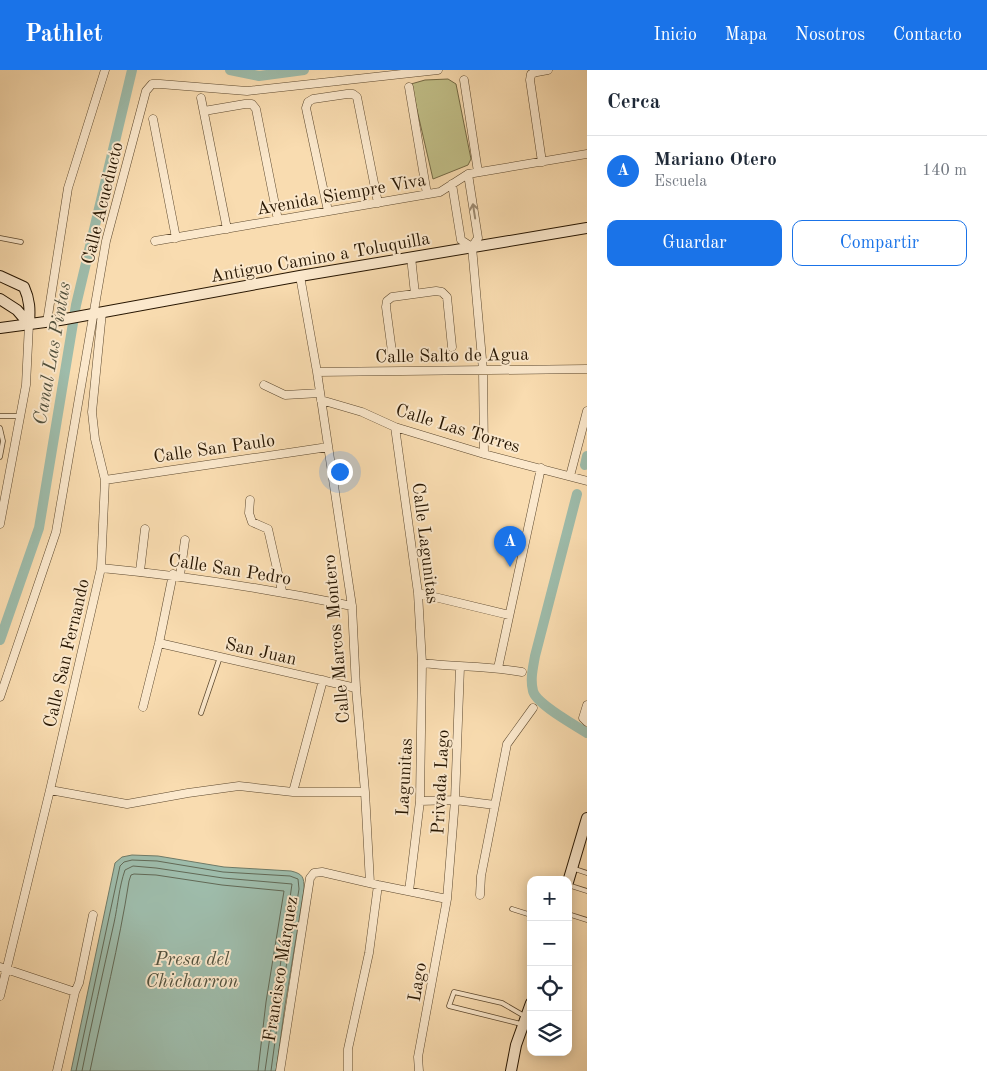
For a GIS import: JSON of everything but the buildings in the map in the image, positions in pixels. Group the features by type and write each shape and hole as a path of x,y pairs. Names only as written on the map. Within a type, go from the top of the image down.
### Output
{"street":[{"name":"Calle Acueducto","path":"47,322 68,188 105,70"},
{"name":"Calle Acueducto","path":"0,697 56,532 98,313 106,241 146,91 152,84 247,91 438,70"},
{"path":"542,162 530,80 531,74 548,70"},
{"path":"464,80 478,172"},
{"path":"409,88 427,194"},
{"path":"328,211 306,108 308,102 313,99 347,94 353,94 357,98 378,203"},
{"path":"201,98 227,229"},
{"path":"204,111 245,104 252,104 256,108 278,220"},
{"path":"153,119 176,238"},
{"name":"Avenida Siempre Viva","path":"155,242 440,192 468,174 587,154"},
{"path":"468,174 478,238 472,247 483,370 484,454"},
{"path":"452,184 461,240 472,247"},
{"name":"Antiguo Camino a Toluquilla","path":"0,328 82,317 300,276 587,228"},
{"path":"411,257 416,294"},
{"name":"Calle Marcos Montero","path":"300,276 317,372 352,606 356,688 374,884 369,953 348,1049 348,1071"},
{"path":"0,524 26,385 30,311 29,299 24,287 2,278"},
{"path":"393,359 387,301 392,297 436,291 442,292 447,297 452,347"},
{"path":"0,299 17,310 29,324"},
{"name":"Calle San Fernando","path":"0,996 3,968 50,790 101,568 105,480 95,439 92,412 98,313"},
{"name":"Calle Salto de Agua","path":"317,372 587,369"},
{"name":"Calle Las Torres","path":"264,385 285,395 320,397 362,412 395,427 484,454 587,481"},
{"path":"570,476 587,411"},
{"name":"Calle Lagunitas","path":"395,427 418,593 422,663"},
{"name":"Calle San Paulo","path":"105,480 328,447"},
{"path":"498,668 541,468"},
{"path":"250,500 249,513 252,522 268,529 282,592"},
{"path":"140,571 145,529"},
{"path":"143,707 185,540"},
{"name":"Calle San Pedro","path":"101,568 176,575 282,592 352,606"},
{"path":"418,593 510,615"},
{"name":"San Juan","path":"159,643 356,688"},
{"path":"422,663 498,668 522,672"},
{"name":"Lagunitas","path":"409,891 420,802 422,663"},
{"name":"Privada Lago","path":"447,899 456,800 460,667"},
{"path":"293,792 323,680"},
{"path":"587,705 584,718 587,722"},
{"path":"480,895 507,744 533,708"},
{"path":"50,790 127,804 239,786 293,792 365,792"},
{"path":"420,802 456,800 495,805"},
{"path":"570,876 587,818"},
{"name":"Francisco Márquez","path":"280,1071 310,878 314,873 322,872 374,884"},
{"path":"374,884 447,899"},
{"name":"Lago","path":"419,1071 418,1057 447,899"},
{"path":"56,1071 75,992 79,983 93,915"},
{"path":"3,968 75,992"},
{"path":"511,1071 528,1011"}],"lane":[{"path":"0,238 21,242"},
{"path":"0,416 20,416"},
{"path":"0,428 3,441 0,457"},
{"path":"200,714 220,657"},
{"path":"572,868 587,873"},
{"path":"572,885 587,891"},
{"path":"512,908 527,914"},
{"path":"572,915 587,920"},
{"path":"454,992 502,1003 524,1021 450,1006 454,992"}],"shaded area":[{"path":"448,79 456,84 471,159 468,165 433,179 411,84 425,80"}],"water":[{"name":"Presa del Chicharron","path":"132,855 158,856 224,867 291,871 298,873 302,877 304,889 276,1071 71,1071 115,863 122,857"}],"waterway":[{"name":"Canal Las Pintas","path":"0,640 39,528 76,305 132,70"},
{"name":"Canal Las Pintas","path":"230,70 259,76 304,70"},
{"path":"585,465 587,456"},
{"path":"577,494 535,656 532,682 533,691 541,702 587,733"}],"place":[{"name":"Mariano Otero","path":"510,567"}]}
